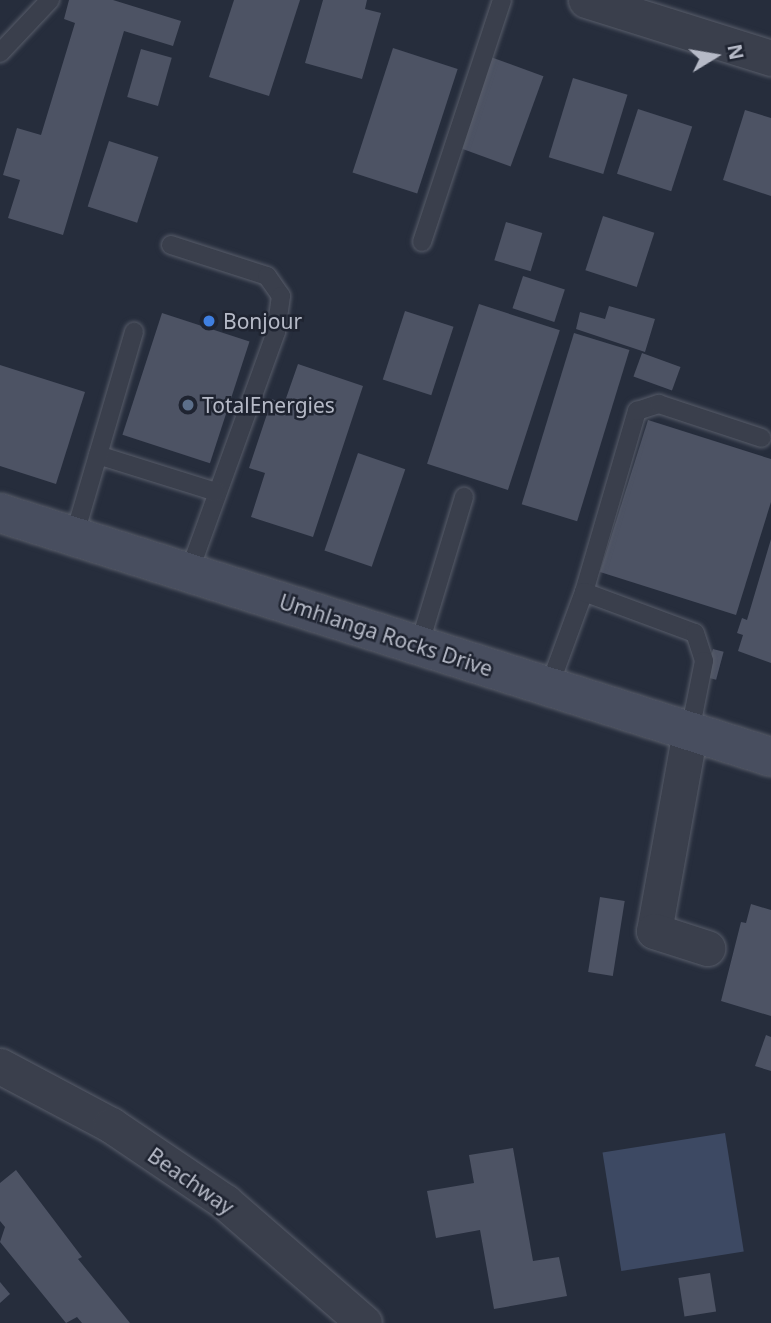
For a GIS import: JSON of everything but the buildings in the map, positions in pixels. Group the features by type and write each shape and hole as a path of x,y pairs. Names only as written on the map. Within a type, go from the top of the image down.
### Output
{"main road":[{"name":"Umhlanga Rocks Drive","path":"0,513 771,757"}],"street":[{"path":"586,0 771,58"},
{"path":"690,731 654,931 707,948"},
{"name":"Beachway","path":"0,1066 111,1125 225,1202 364,1323"}],"lane":[{"path":"0,53 50,0"},
{"path":"422,242 502,0"},
{"path":"171,245 267,276 281,296 276,332 189,572"},
{"path":"74,537 134,332"},
{"path":"549,687 584,592 638,411 659,404 762,438"},
{"path":"98,455 216,492"},
{"path":"419,646 464,496"},
{"path":"584,592 695,632 704,662 690,731"}],"water":[{"path":"725,1133 744,1252 621,1271 603,1152"}],"place":[{"name":"Bonjour","path":"209,321"},
{"name":"TotalEnergies","path":"188,405"}]}
